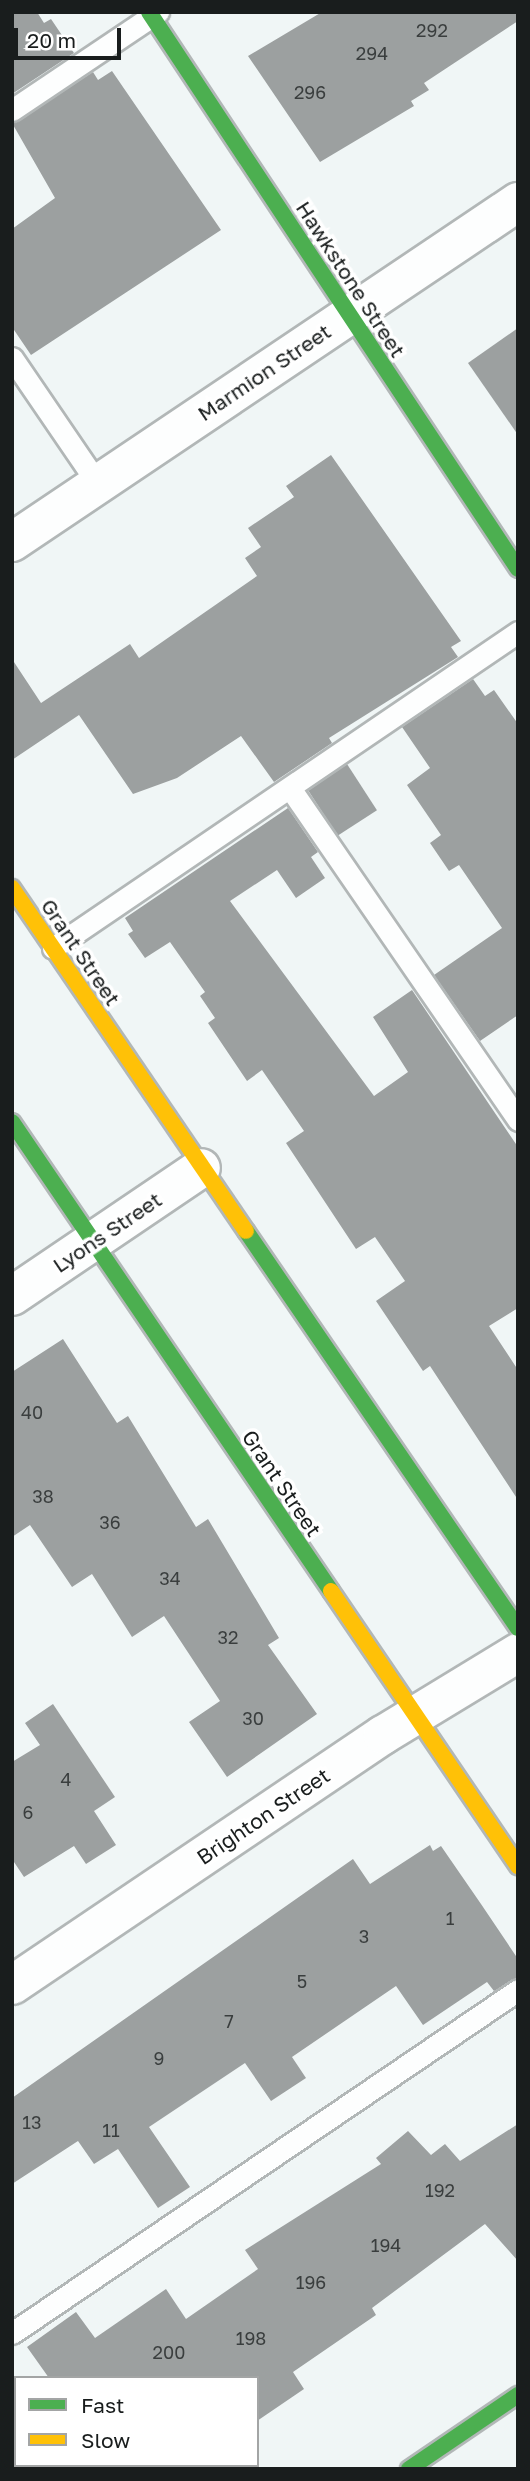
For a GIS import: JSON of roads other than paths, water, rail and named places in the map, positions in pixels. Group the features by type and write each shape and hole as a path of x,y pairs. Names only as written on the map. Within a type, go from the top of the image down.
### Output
{"street":[{"name":"Hawkstone Street","path":"153,14 518,569"},
{"name":"Marmion Street","path":"12,542 518,202"},
{"name":"Grant Street","path":"12,888 518,1628"},
{"name":"Grant Street","path":"12,1122 415,1719 518,1866"},
{"name":"Lyons Street","path":"12,1296 201,1168"},
{"name":"Brighton Street","path":"12,1985 518,1653"},
{"path":"409,2469 518,2395"}],"lane":[{"path":"12,110 153,14"},
{"path":"12,358 98,484"},
{"path":"53,948 518,632"},
{"path":"290,788 518,1120"},
{"path":"12,2333 518,1990"}]}
